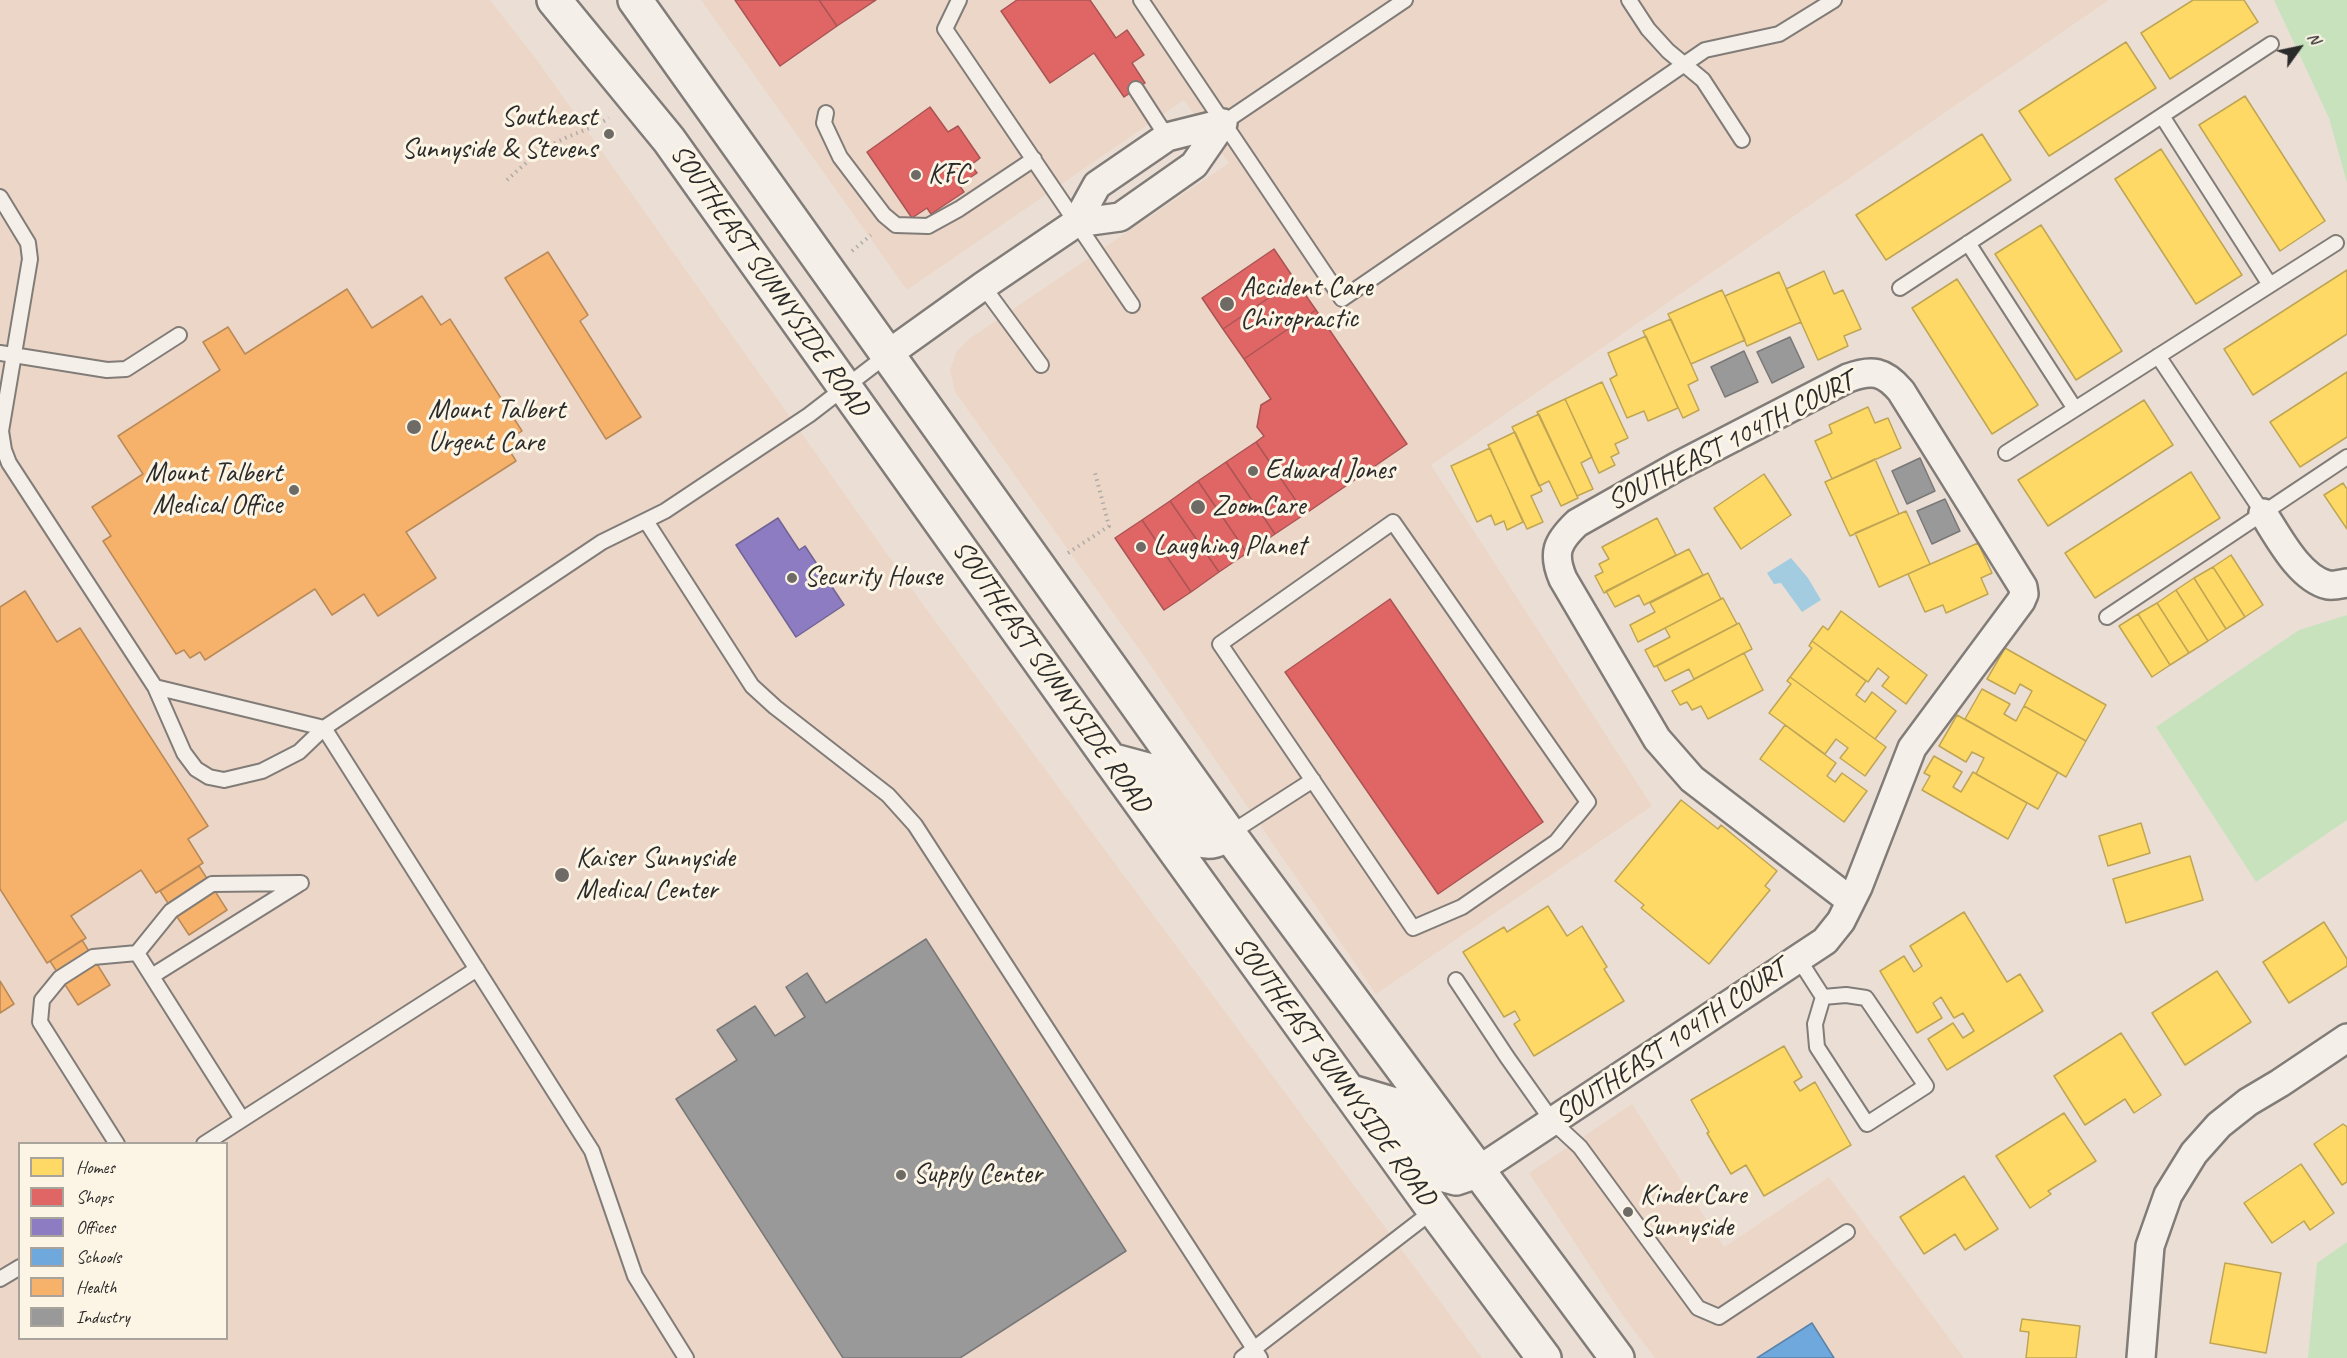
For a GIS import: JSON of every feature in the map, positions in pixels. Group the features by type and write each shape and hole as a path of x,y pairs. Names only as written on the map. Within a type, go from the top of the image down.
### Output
{"main road":[{"name":"SOUTHEAST SUNNYSIDE ROAD","path":"554,0 669,140 1110,760 1434,1210 1544,1358"},
{"name":"SOUTHEAST SUNNYSIDE ROAD","path":"635,0 1229,834 1617,1358"},
{"path":"1110,760 1151,771 1192,830 1202,840 1212,842 1229,834"},
{"path":"1348,1091 1395,1105 1445,1175 1456,1178 1477,1171"}],"street":[{"path":"888,354 1076,223 1097,185 1167,137 1223,123"},
{"path":"1076,223 1120,218 1194,165 1223,123"},
{"name":"SOUTHEAST 104TH COURT","path":"1477,1171 1825,941 1841,921 1851,902 1912,748 2021,601 2024,594 2023,587 1901,391 1891,380 1878,373 1862,373 1848,378 1678,466 1576,523 1565,534 1557,548 1557,564 1563,579 1657,739 1692,779 1851,902"},
{"path":"2263,513 2293,560 2310,575 2329,585 2347,583"},
{"path":"2141,1358 2150,1246 2168,1195 2194,1153 2219,1125 2248,1102 2347,1038"}],"lane":[{"path":"958,0 945,29 1132,305"},
{"path":"1141,0 1341,299 1705,50 1779,34 1834,0"},
{"path":"1223,123 1405,0"},
{"path":"1629,0 1648,29 1668,51 1703,80 1742,140"},
{"path":"1900,288 2271,44"},
{"path":"1136,89 1167,137"},
{"path":"826,112 824,123 840,157 884,215 896,225 928,226 959,209 1034,159"},
{"path":"2162,116 2270,285"},
{"path":"0,197 28,243 30,259 2,431 4,450 9,463 155,687 184,753 196,769 209,777 224,780 262,771 299,752 324,728 602,542 665,511 809,415 888,354"},
{"path":"1968,243 2075,409"},
{"path":"2007,453 2336,243"},
{"path":"983,286 1041,365"},
{"path":"0,353 107,370 126,369 179,335"},
{"path":"2158,356 2263,513"},
{"path":"2107,616 2347,457"},
{"path":"646,520 752,686 775,707 888,795 915,825 1257,1354"},
{"path":"1393,522 1588,802 1556,842 1462,907 1413,928 1312,780 1220,644 1393,522"},
{"path":"155,687 324,728 592,1151 635,1276 686,1358"},
{"path":"1229,834 1312,780"},
{"path":"116,1142 40,1022 42,1000 60,978 93,957 137,953 171,911 212,884 301,883 152,976"},
{"path":"137,953 242,1119"},
{"path":"1798,958 1823,996 1815,1024 1817,1047 1867,1124 1926,1086 1866,998 1846,995 1823,996"},
{"path":"206,1142 477,969"},
{"path":"1456,980 1552,1122 1580,1147 1698,1308 1719,1317 1847,1232"},
{"path":"1242,1358 1257,1354 1434,1210"},
{"path":"0,1279 18,1268"}],"path":[{"path":"507,180 525,163 558,142 591,129 637,100"},
{"path":"830,272 871,236 857,217 875,204"},
{"path":"1042,570 1109,525 1095,469"}],"shaded area":[{"name":"Kaiser Sunnyside Medical Center","path":"0,0 490,0 537,60 924,606 1482,1358 0,1358"},
{"path":"701,0 2109,0 1431,465 1652,806 1376,994 1144,656 955,392 950,370 957,351 969,339 1229,163 1184,100 907,290"},
{"name":"KinderCare Sunnyside","path":"1632,1104 1724,1247 1829,1177 1964,1358 1655,1358 1623,1316 1529,1173"}],"green space":[{"path":"2274,0 2347,0 2347,183 2329,118"},
{"path":"2347,615 2347,820 2256,882 2156,727 2299,630"},
{"path":"2347,1242 2347,1358 2308,1358 2317,1263"}],"water":[{"path":"1791,558 1808,578 1821,600 1802,612 1781,583 1774,584 1767,573"}],"building: Homes":[{"path":"2193,0 2244,0 2258,22 2170,79 2141,33"},
{"path":"2126,42 2156,88 2049,156 2019,111"},
{"path":"2245,96 2325,221 2280,251 2199,125"},
{"path":"1982,134 2011,180 1886,260 1856,215"},
{"path":"2161,149 2242,275 2196,304 2115,179"},
{"path":"2041,225 2122,351 2076,380 1995,254"},
{"path":"2347,270 2347,334 2253,395 2224,349"},
{"path":"1824,271 1834,294 1843,290 1861,329 1844,336 1848,346 1818,360 1786,289"},
{"path":"1779,272 1801,322 1747,346 1725,296"},
{"path":"1957,279 2038,405 1992,434 1912,308"},
{"path":"1722,290 1745,340 1691,364 1668,314"},
{"path":"1671,319 1698,380 1688,385 1699,410 1683,418 1643,331"},
{"path":"1646,336 1678,408 1648,421 1644,411 1627,418 1610,379 1617,375 1608,353"},
{"path":"2347,372 2347,437 2300,467 2270,422"},
{"path":"1602,382 1628,438 1615,444 1619,453 1611,457 1615,465 1599,473 1565,399"},
{"path":"1565,399 1592,457 1581,463 1593,489 1577,496 1537,412"},
{"path":"2144,400 2173,445 2048,526 2018,480"},
{"path":"1868,407 1875,423 1888,418 1901,448 1832,479 1815,441 1832,433 1829,425"},
{"path":"1539,414 1578,498 1561,506 1549,481 1539,486 1512,427"},
{"path":"1515,432 1542,491 1531,496 1543,522 1527,529 1488,445"},
{"path":"1490,448 1523,522 1507,530 1504,521 1495,525 1491,515 1477,522 1451,466"},
{"path":"1875,459 1899,514 1850,536 1825,482"},
{"path":"2191,472 2220,518 2095,598 2065,553"},
{"path":"1764,474 1791,515 1741,549 1714,508"},
{"path":"2343,483 2347,489 2347,529 2324,495"},
{"path":"1906,511 1930,564 1879,587 1855,533"},
{"path":"1657,518 1676,555 1604,593 1595,576 1603,572 1599,564 1609,559 1602,547"},
{"path":"1978,543 1992,573 1981,578 1988,594 1946,613 1943,605 1925,612 1908,574"},
{"path":"1689,549 1703,575 1644,605 1639,595 1615,607 1606,591"},
{"path":"2231,555 2263,605 2245,617 2213,567"},
{"path":"2213,567 2245,617 2226,629 2194,578"},
{"path":"1708,573 1721,599 1638,642 1630,625 1655,612 1650,603"},
{"path":"2194,578 2226,629 2208,641 2176,590"},
{"path":"2176,590 2208,641 2189,653 2157,603"},
{"path":"1723,598 1737,624 1654,667 1645,650 1670,637 1665,628"},
{"path":"2157,603 2189,653 2170,665 2138,614"},
{"path":"1841,611 1927,675 1906,704 1882,686 1889,677 1878,668 1868,682 1812,641 1823,626 1828,630"},
{"path":"2138,614 2170,665 2152,677 2119,626"},
{"path":"1739,623 1752,649 1694,679 1689,669 1665,681 1657,666"},
{"path":"1812,641 1866,681 1856,695 1865,702 1872,692 1896,711 1875,739 1790,677 1812,648 1809,646"},
{"path":"2005,648 2106,705 2086,741 2024,706 2032,691 2020,684 2015,694 1987,679"},
{"path":"1744,653 1763,690 1708,719 1701,706 1692,710 1687,702 1680,705 1672,691"},
{"path":"1790,677 1886,747 1865,776 1840,758 1848,748 1836,739 1825,754 1769,713 1791,684 1787,681"},
{"path":"1982,689 2010,704 2004,714 2016,721 2024,706 2086,741 2066,777 1965,719"},
{"path":"1957,715 2058,772 2038,809 1976,774 1984,758 1972,752 1966,762 1939,746"},
{"path":"1785,725 1836,763 1827,776 1835,782 1842,773 1867,791 1844,822 1760,759"},
{"path":"1934,756 1962,772 1953,787 1961,792 1973,772 2027,803 2008,839 1922,790 1930,776 1924,773"},
{"path":"1681,800 1718,829 1721,825 1777,871 1765,886 1770,890 1709,964 1641,908 1644,905 1615,881"},
{"path":"2141,823 2150,853 2108,866 2099,836"},
{"path":"2190,856 2203,900 2126,923 2113,879"},
{"path":"1548,906 1567,936 1582,926 1607,967 1604,969 1624,1001 1534,1056 1514,1024 1520,1020 1515,1011 1504,1017 1463,952 1504,927 1507,932"},
{"path":"1964,912 2007,982 2020,974 2043,1011 1947,1070 1928,1039 1953,1023 1963,1038 1974,1031 1963,1013 1954,1018 1941,997 1933,1003 1942,1018 1917,1033 1880,971 1904,956 1914,972 1922,966 1910,946"},
{"path":"2324,922 2347,959 2347,966 2289,1003 2263,962"},
{"path":"2217,971 2251,1022 2185,1065 2152,1013"},
{"path":"2121,1033 2161,1095 2134,1113 2125,1099 2085,1125 2054,1076"},
{"path":"1784,1046 1802,1077 1794,1082 1800,1091 1815,1082 1851,1145 1764,1196 1746,1165 1731,1174 1691,1100"},
{"path":"2064,1113 2096,1161 2048,1191 2051,1194 2030,1208 1996,1156"},
{"path":"2343,1124 2347,1127 2347,1182 2342,1185 2314,1144"},
{"path":"2301,1164 2334,1213 2310,1230 2304,1221 2272,1243 2244,1203"},
{"path":"1964,1176 1998,1229 1965,1250 1955,1234 1924,1254 1900,1217"},
{"path":"2225,1263 2281,1273 2266,1353 2210,1343"},
{"path":"2022,1319 2080,1326 2076,1358 2026,1358 2029,1332 2020,1331"}],"building: Shops":[{"path":"735,0 819,0 837,26 780,66"},
{"path":"819,0 876,0 837,26"},
{"path":"1017,0 1090,0 1116,38 1127,30 1144,55 1132,63 1145,83 1124,97 1094,53 1050,83 1001,11"},
{"path":"930,107 948,132 958,126 980,158 971,165 977,173 959,185 964,192 931,214 927,208 912,218 867,152"},
{"path":"1274,249 1295,280 1223,329 1202,298"},
{"path":"1295,280 1316,310 1244,359 1223,329"},
{"path":"1316,310 1407,444 1305,514 1256,442 1264,436 1257,427 1261,405 1271,399 1244,359"},
{"path":"1256,442 1305,514 1275,534 1226,462"},
{"path":"1226,462 1275,534 1247,553 1198,481"},
{"path":"1198,481 1247,553 1219,572 1170,501"},
{"path":"1170,501 1219,572 1191,592 1142,520"},
{"path":"1142,520 1191,592 1164,610 1115,538"},
{"path":"1390,599 1543,822 1438,894 1285,672"}],"building: Offices":[{"name":"Security House","path":"778,518 799,550 805,546 844,605 796,637 736,545"}],"building: Schools":[{"path":"1812,1323 1834,1358 1757,1358"}],"building: Health":[{"path":"548,252 588,315 580,321 641,417 606,439 505,278"},
{"name":"Mount Talbert Medical Office","path":"347,289 372,328 422,296 441,325 450,319 522,431 513,437 520,447 511,453 516,461 406,532 436,578 378,616 364,594 332,615 315,589 205,660 200,652 190,658 184,650 176,654 103,541 111,536 92,507 143,474 118,436 220,370 203,342 228,327 245,354"},
{"path":"25,591 57,642 80,628 208,826 188,839 203,863 156,893 141,870 71,916 86,938 47,963 0,889 0,607"},
{"path":"199,866 227,910 189,935 160,891"},
{"path":"82,940 110,985 78,1005 50,961"},
{"path":"0,981 14,1004 0,1013"}],"building: Industry":[{"path":"1790,337 1804,367 1772,383 1757,352"},
{"path":"1744,351 1758,382 1725,397 1711,367"},
{"path":"1920,458 1935,491 1907,504 1892,471"},
{"path":"1945,499 1960,531 1932,544 1917,511"},
{"name":"Supply Center","path":"926,939 1126,1251 960,1358 843,1358 676,1099 737,1060 717,1030 755,1006 775,1036 805,1017 786,987 807,973 826,1003"}],"place":[{"name":"Southeast Sunnyside & Stevens","path":"609,134"},
{"name":"KFC","path":"916,175"},
{"name":"Accident Care Chiropractic","path":"1227,304"},
{"name":"Mount Talbert Urgent Care","path":"414,427"},
{"name":"Edward Jones","path":"1253,471"},
{"name":"Mount Talbert Medical Office","path":"294,490"},
{"name":"ZoomCare","path":"1198,507"},
{"name":"Laughing Planet","path":"1141,547"},
{"name":"Security House","path":"792,578"},
{"name":"Kaiser Sunnyside Medical Center","path":"562,875"},
{"name":"Supply Center","path":"901,1175"},
{"name":"KinderCare Sunnyside","path":"1628,1212"}]}
